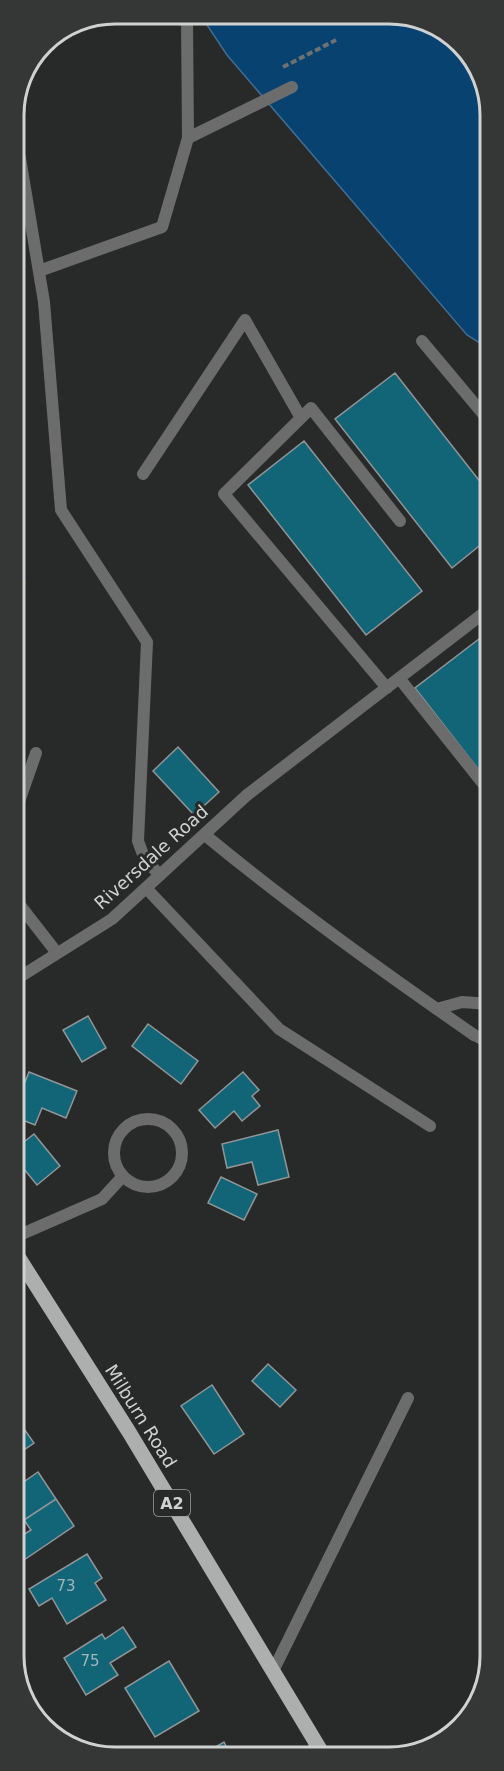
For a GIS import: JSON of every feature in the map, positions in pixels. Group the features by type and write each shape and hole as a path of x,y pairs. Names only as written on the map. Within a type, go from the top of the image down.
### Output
{"main road":[{"name":"Milburn Road","path":"24,1266 129,1432 319,1747"}],"street":[{"path":"39,271 162,227 188,138 187,24"},
{"path":"188,138 292,87"},
{"path":"24,182 44,302 61,510 147,642 138,841 145,860 160,875"},
{"path":"143,474 245,320 301,418"},
{"path":"422,341 480,410"},
{"path":"387,688 224,494 311,408 400,521"},
{"name":"Riversdale Road","path":"24,974 112,919 247,795 480,616"},
{"path":"399,678 480,780"},
{"path":"24,787 36,753"},
{"path":"205,834 249,872 365,958 480,1038"},
{"path":"147,888 279,1029 430,1126"},
{"path":"24,911 57,953"},
{"path":"437,1009 462,1002 480,1004"},
{"path":"139,1120 161,1121 178,1135 183,1156 174,1177 165,1184 143,1187 132,1184 123,1176 117,1167 114,1155 115,1144 129,1125 139,1120"},
{"path":"24,1232 102,1199 123,1176"},
{"path":"273,1671 408,1398"}],"path":[{"path":"275,71 336,40"}],"water":[{"path":"206,24 389,24 407,26 434,36 461,60 473,80 480,115 480,343 467,335 227,55"}],"building":[{"path":"395,373 480,482 480,545 452,568 335,419"},
{"path":"304,441 422,591 366,635 248,485"},
{"path":"479,639 480,771 415,688"},
{"path":"178,747 219,792 194,815 153,771"},
{"path":"88,1016 106,1048 82,1062 63,1030"},
{"path":"148,1024 198,1061 181,1084 132,1046"},
{"path":"29,1072 77,1091 66,1118 42,1108 35,1125 24,1121 24,1084"},
{"path":"243,1072 259,1090 252,1096 260,1106 242,1121 234,1111 215,1128 199,1110"},
{"path":"278,1130 289,1177 258,1185 252,1162 227,1168 222,1144"},
{"path":"34,1134 60,1166 37,1185 24,1169 24,1142"},
{"path":"221,1177 257,1194 244,1220 208,1203"},
{"path":"268,1364 296,1390 280,1407 252,1381"},
{"path":"212,1385 244,1434 214,1454 181,1406"},
{"path":"24,1429 34,1443 24,1450"},
{"path":"38,1472 56,1499 24,1520 24,1482"},
{"path":"56,1499 74,1526 24,1560 24,1534 31,1530 24,1520"},
{"path":"87,1554 102,1578 95,1583 106,1600 67,1624 52,1598 39,1606 29,1589"},
{"path":"123,1627 136,1647 110,1663 118,1675 86,1695 64,1658 102,1634 105,1639"},
{"path":"169,1661 199,1711 155,1737 125,1688"},
{"path":"224,1742 226,1747 215,1747"}]}
